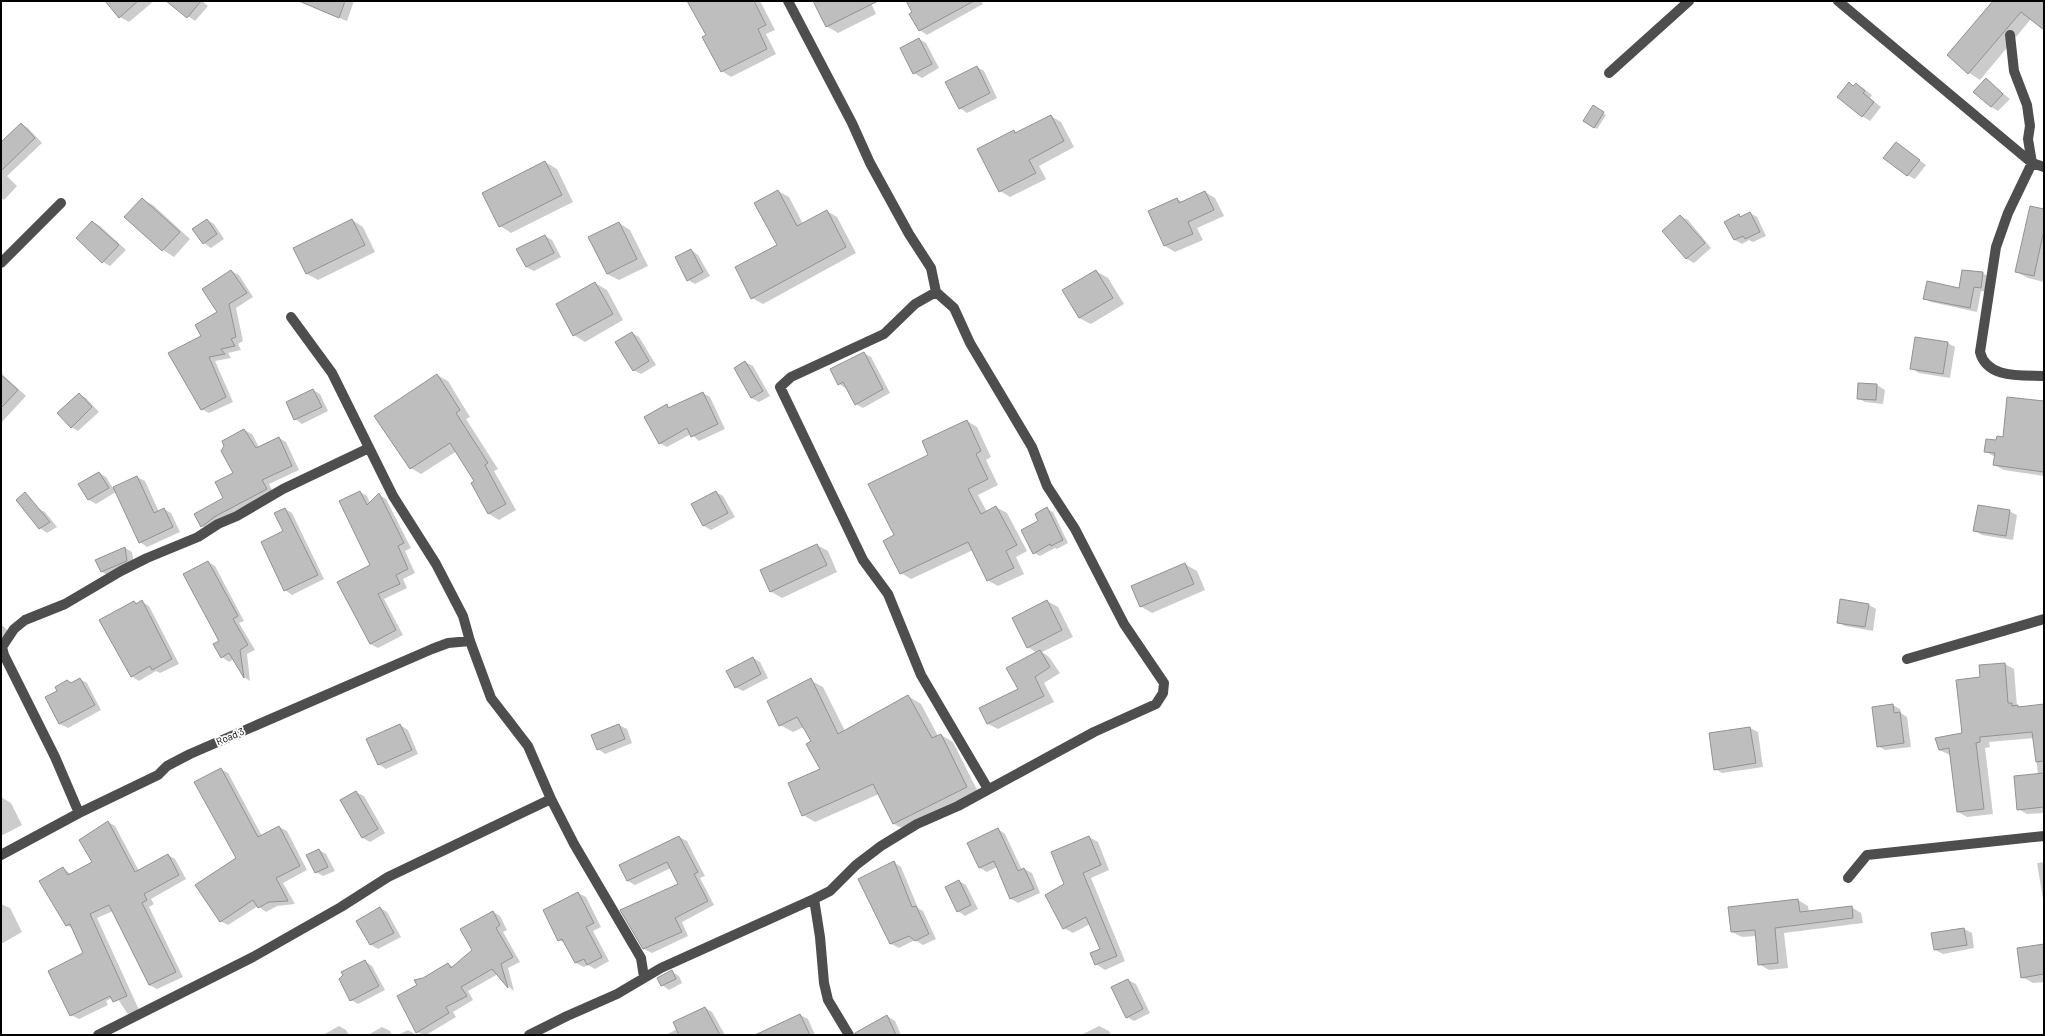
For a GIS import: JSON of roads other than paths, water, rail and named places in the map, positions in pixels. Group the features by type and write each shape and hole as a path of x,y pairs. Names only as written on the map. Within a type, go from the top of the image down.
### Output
{"street":[{"path":"529,1035 567,1016 618,994 661,968 830,891 856,865 881,846 917,824 958,806 1094,732 1156,704 1163,693 1164,683 1124,624 1075,529 1047,486 1032,447 970,343 954,308 936,292 931,268 870,163 852,123 788,1"},
{"path":"1609,73 1688,1"},
{"path":"1838,1 2032,163 2044,167"},
{"path":"2010,35 2014,71 2027,105 2030,126 2028,139 2032,163 2008,213 1996,247 1980,352 1984,364 1992,370 2002,373 2044,376"},
{"path":"1,264 61,203"},
{"path":"936,292 915,304 884,334 792,377 780,387 863,560 888,594 921,675 988,789"},
{"path":"291,317 332,373 394,496 436,564 463,616 470,641 491,698 528,746 551,799 574,844 641,958 644,978"},
{"path":"79,813 55,757 4,655 2,647 14,629 25,620 65,604 121,571 147,558 198,537 218,524 237,516 283,489 370,448"},
{"path":"1907,659 2044,619"},
{"name":"Road 3","path":"1,855 79,813 158,776 167,766 190,754 362,678 448,642 470,641"},
{"path":"98,1035 253,957 341,907 388,877 551,799"},
{"path":"1848,878 1868,855 2044,836"},
{"path":"814,899 820,937 824,984 828,1000 849,1035"},
{"path":"641,958 661,968"}]}
